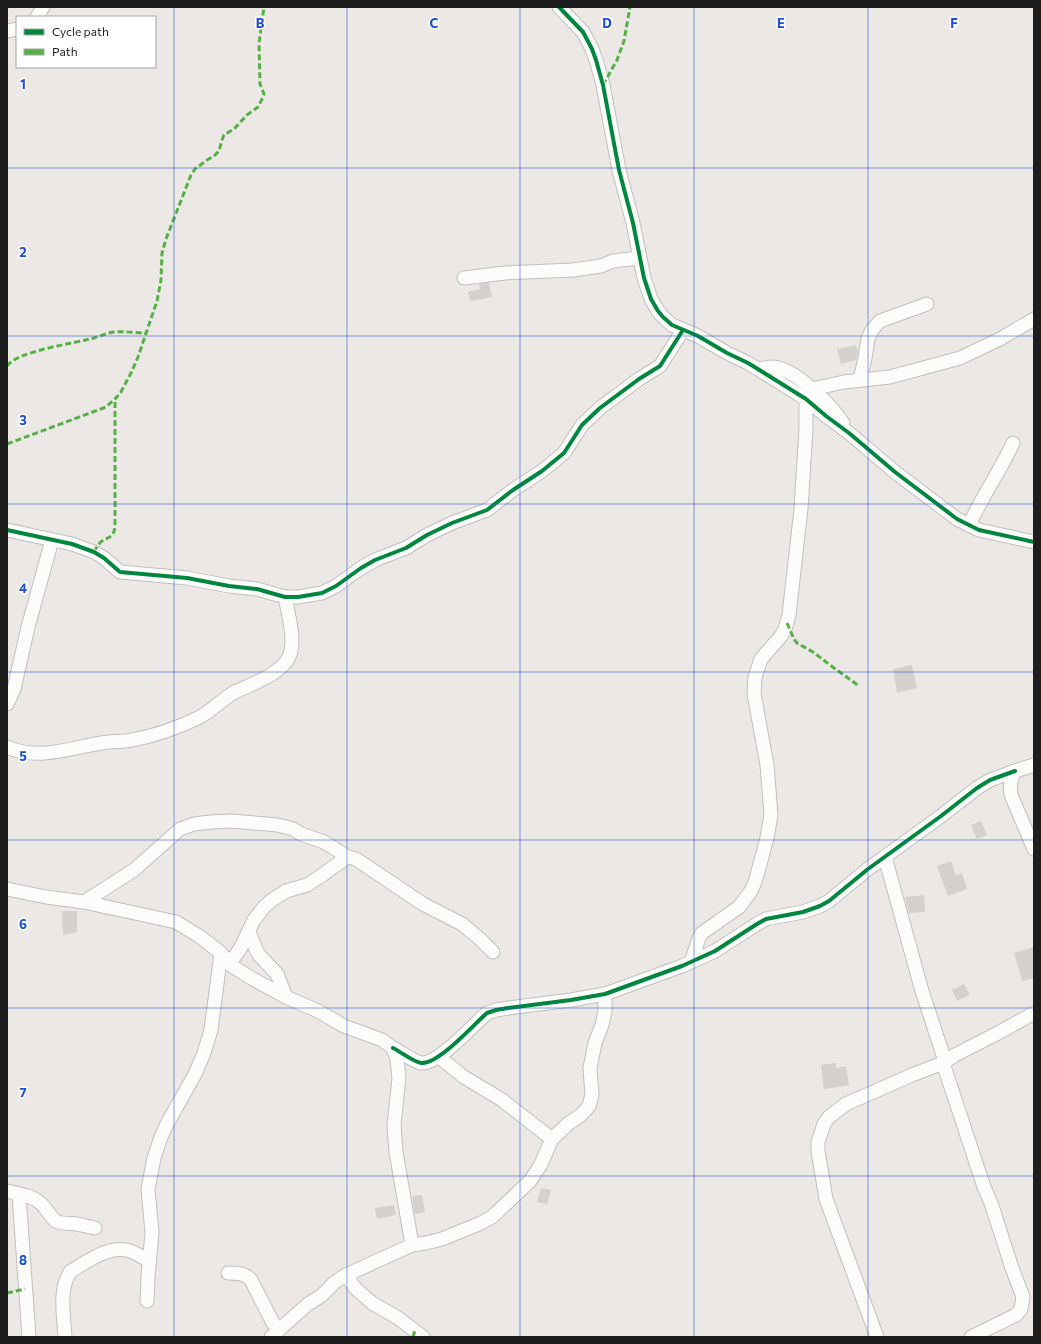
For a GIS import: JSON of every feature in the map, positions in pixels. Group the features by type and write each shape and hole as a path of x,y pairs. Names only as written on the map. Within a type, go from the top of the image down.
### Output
{"street":[{"path":"38,16 43,7"},
{"path":"559,7 583,32 596,60 603,85 619,170 633,222 639,258 648,289 658,311 672,325 698,336 727,353 809,394 826,416 849,433 895,472 957,519 979,530 1034,542"},
{"path":"464,278 505,273 573,270 601,266 613,261 639,258"},
{"path":"860,380 868,339 875,326 880,321 927,304"},
{"path":"809,394 844,382 890,377 960,358 1000,339 1034,319"},
{"path":"7,530 72,544 94,552 104,558 120,572 187,578 229,586 257,589 285,597 298,597 331,590 361,568 376,560 406,548 427,535 452,523 487,510 542,471 564,453 582,425 600,408 639,379 660,366 683,330"},
{"path":"691,962 702,933 739,908 751,891 756,879 767,838 771,815 769,784 764,742 754,694 755,677 761,658 781,636 785,629 789,615 801,509 809,394"},
{"path":"968,525 1013,443"},
{"path":"7,704 14,689 28,627 52,540"},
{"path":"7,747 20,752 39,753 55,752 108,742 130,741 149,737 198,718 234,693 280,670 288,660 292,652 292,632 285,597"},
{"path":"399,1078 407,1068 419,1063 429,1063 439,1057 487,1013 496,1010 605,994 691,962 715,951 766,919 804,912 820,906 829,901 846,886 977,788 990,780 1034,765"},
{"path":"1015,771 1010,779 1011,795 1034,849"},
{"path":"84,902 134,870 180,829 194,824 231,821 278,826 293,829 301,834 324,842 348,857 356,859 423,904 462,924 493,952"},
{"path":"230,964 240,949 254,920 264,907 286,891 307,885 348,857"},
{"path":"885,857 922,991 944,1062 984,1187 991,1203 1023,1297 1021,1309"},
{"path":"7,889 46,897 84,902 176,922 199,936 221,953 230,964 251,978 286,997 318,1011 344,1026 375,1037 419,1063"},
{"path":"249,932 259,955 277,974 286,997"},
{"path":"147,1301 152,1233 148,1190 154,1158 167,1124 195,1074 204,1053 211,1030 221,953"},
{"path":"228,1273 243,1274 248,1276 270,1316 275,1333 308,1304 321,1296 335,1282 346,1275 412,1246 426,1244 457,1233 492,1217 530,1181 540,1166 552,1139 569,1123 581,1115 589,1106 592,1095 590,1068 595,1042 602,1025 605,1011 605,994"},
{"path":"877,1337 826,1199 818,1151 818,1142 824,1124 829,1117 846,1104 944,1062 1034,1013"},
{"path":"393,1048 397,1059 399,1078 394,1124 396,1152 412,1246"},
{"path":"439,1057 464,1077 502,1100 552,1139"},
{"path":"29,1337 13,1193 31,1197 39,1201 56,1221 95,1228"},
{"path":"65,1337 63,1289 71,1271 106,1252 116,1249 127,1250 150,1261"},
{"path":"346,1275 355,1288 372,1302 398,1318 423,1337"},
{"path":"971,1337 1010,1319 1021,1309 1034,1301"}],"building":[{"path":"489,283 492,297 470,301 468,292 480,289 479,284"},
{"path":"856,345 858,352 856,360 841,364 837,349"},
{"path":"912,665 917,688 897,693 893,669"},
{"path":"981,821 987,835 977,839 971,825"},
{"path":"951,861 956,875 962,873 967,889 948,896 937,866"},
{"path":"924,895 925,912 909,913 905,897"},
{"path":"62,911 77,911 77,932 63,935"},
{"path":"1034,947 1034,978 1022,981 1014,953"},
{"path":"964,984 970,995 957,1001 952,990"},
{"path":"836,1063 836,1068 846,1066 849,1085 824,1089 821,1065"},
{"path":"541,1188 551,1190 547,1204 537,1202"},
{"path":"422,1195 425,1212 415,1214 412,1196"},
{"path":"394,1205 396,1215 377,1219 375,1208"}],"marked path":[{"path":"7,444 106,407 121,392 138,357 157,301 161,280 162,253 191,175 195,169 219,151 224,135 234,129 247,115 258,107 264,94 260,84 259,43 264,7"},
{"path":"603,85 617,60 624,41 630,7"},
{"path":"7,366 22,356 34,352 110,333 146,333"},
{"path":"94,552 104,539 112,535 115,527 115,399"},
{"path":"787,623 797,643 813,652 859,686"},
{"path":"7,1293 25,1289"},
{"path":"413,1337 415,1330"}],"cycle path":[{"path":"559,7 583,32 596,60 603,85 619,170 633,223 644,278 651,299 663,317 672,325 698,336 748,363 806,399 895,472 957,519 979,530 1034,542"},
{"path":"7,530 72,544 94,552 104,558 120,572 187,578 229,586 257,589 285,597 298,597 322,593 336,586 375,560 406,548 427,535 452,523 487,510 513,490 542,471 564,453 582,425 600,408 639,379 660,366 683,330"},
{"path":"393,1048 418,1062 428,1062 437,1058 446,1051 487,1013 508,1008 605,994 682,966 715,951 766,919 803,912 820,906 829,901 868,869 977,788 990,780 1015,771"}]}
